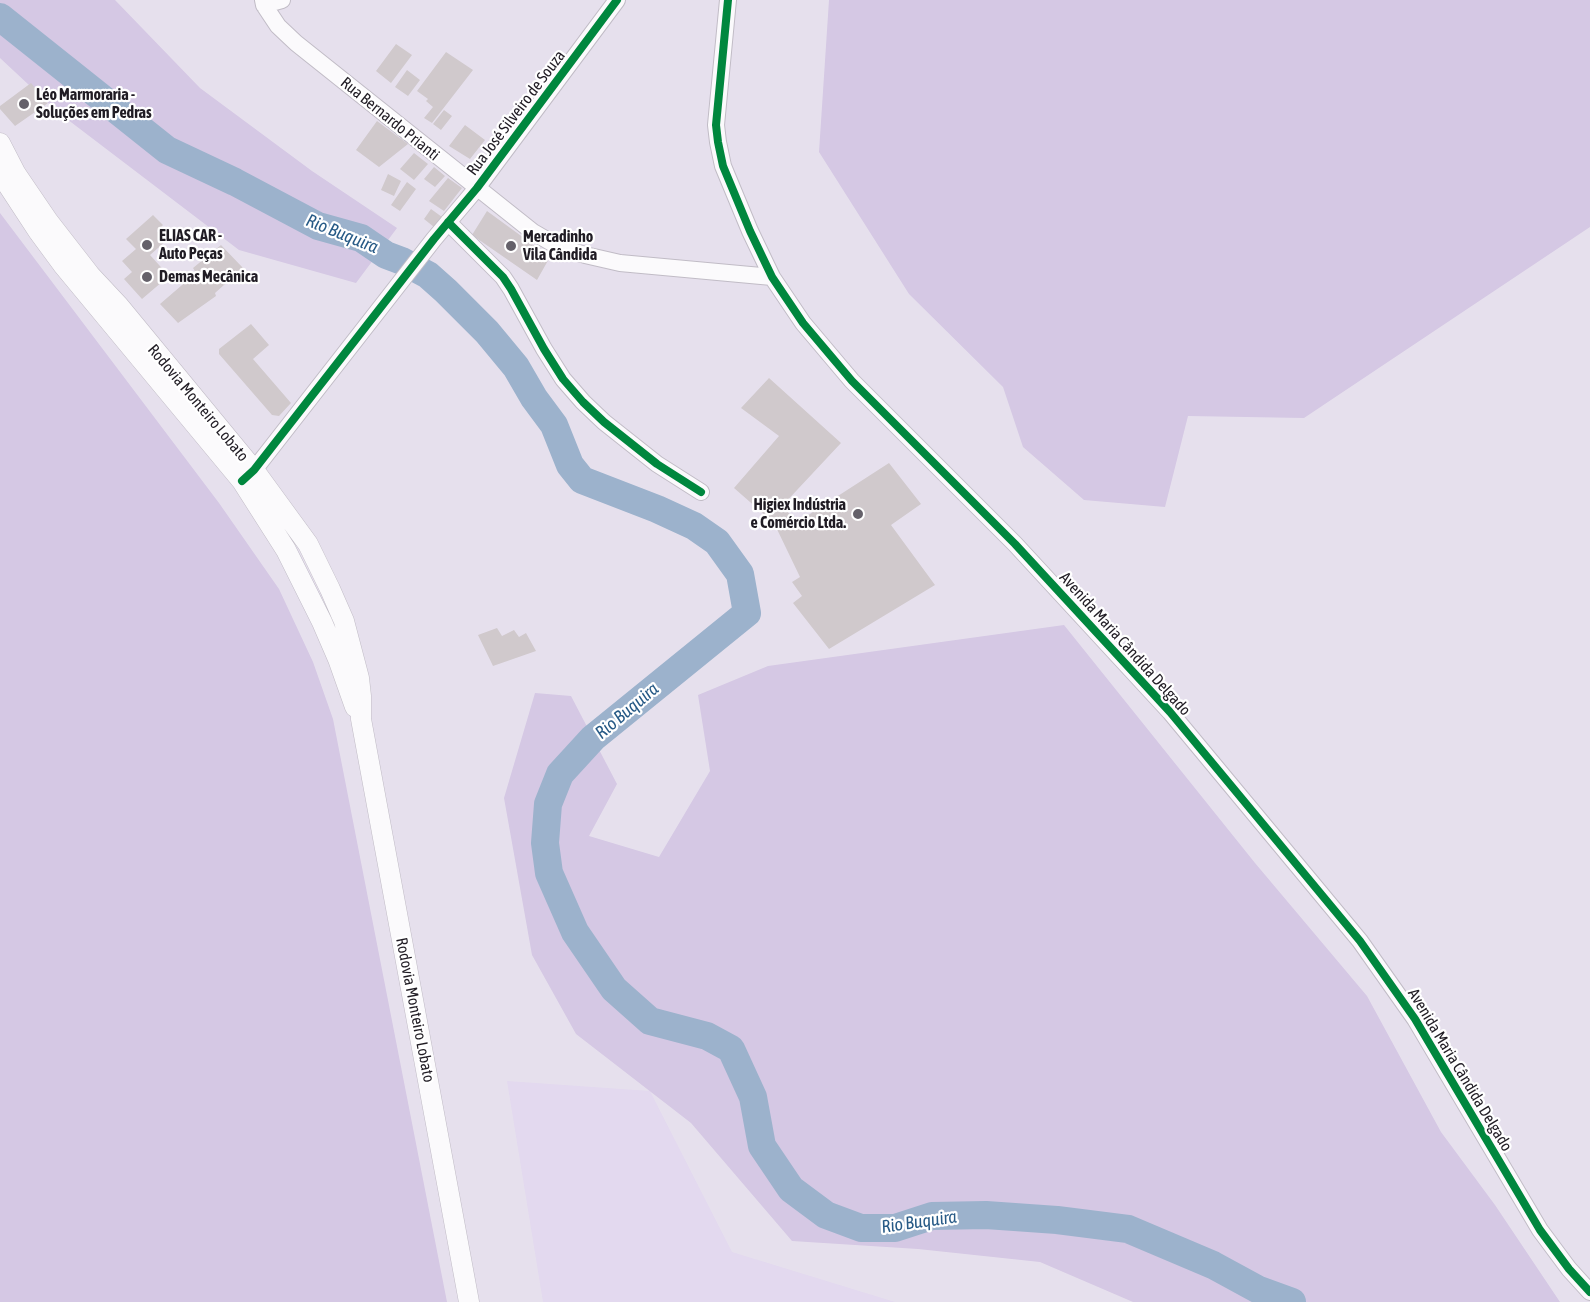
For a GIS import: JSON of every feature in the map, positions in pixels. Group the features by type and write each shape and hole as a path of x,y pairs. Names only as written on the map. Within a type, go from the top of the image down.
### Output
{"main road":[{"name":"Rodovia Monteiro Lobato","path":"1,145 31,197 90,275 119,306 248,475 322,622 338,659 351,700 361,719 470,1302"},
{"name":"Rodovia Monteiro Lobato","path":"0,173 63,266 248,475"}],"street":[{"path":"264,2 282,0"},
{"name":"Rua José Silveiro de Souza","path":"248,475 434,239 477,188 617,0"},
{"name":"Avenida Maria Cândida Delgado","path":"728,0 716,126 718,142 723,166 772,277 803,323 852,381 1015,544 1170,712 1353,932 1415,1019 1540,1230 1569,1269 1590,1292"},
{"name":"Rua Bernardo Prianti","path":"264,2 278,26 296,43 533,232 559,247 620,263 772,277"},
{"path":"448,222 503,277 563,379 583,402 604,422 657,464 701,492"}],"shaded area":[{"path":"0,0 115,0 200,88 312,171 397,228 356,283 239,250 59,113 0,58"},
{"path":"829,0 1590,0 1590,227 1304,418 1188,416 1165,507 1084,500 1023,447 1003,387 909,294 819,152"},
{"path":"0,213 219,503 279,589 313,662 333,719 447,1302 0,1302"},
{"path":"1064,625 1255,863 1367,996 1441,1132 1495,1205 1560,1302 1133,1302 1040,1262 918,1249 792,1241 691,1123 576,1034 532,955 504,798 535,693 571,696 617,784 589,836 659,857 710,771 698,695 768,666"},
{"path":"507,1081 650,1091 732,1252 895,1302 543,1302"}],"building":[{"path":"396,44 412,55 391,83 376,71"},
{"path":"446,52 473,70 432,123 424,118 433,107 426,101 428,99 417,91"},
{"path":"407,70 420,80 408,96 395,87"},
{"name":"Léo Marmoraria - Soluções em Pedras","path":"31,83 48,103 15,126 0,106"},
{"path":"444,110 452,116 441,130 433,124"},
{"path":"377,121 408,144 379,167 356,150"},
{"path":"465,125 485,140 470,159 449,146"},
{"path":"414,153 428,164 414,180 400,169"},
{"path":"434,167 445,176 435,187 424,179"},
{"path":"388,174 401,181 394,196 381,190"},
{"path":"448,178 462,188 444,211 429,201"},
{"path":"407,182 416,189 400,211 391,205"},
{"path":"431,209 442,217 434,227 424,219"},
{"name":"Mercadinho Vila Cândida","path":"487,211 550,257 537,280 472,235"},
{"path":"153,215 163,225 157,231 166,241 150,255 169,276 142,299 124,279 132,272 122,261 136,249 126,239"},
{"path":"221,245 243,268 215,293 216,296 178,323 160,304 196,273 193,268"},
{"path":"251,324 269,345 253,359 291,403 279,416 272,415 219,354 219,349"},
{"name":"Higiex Indústria e Comércio Ltda.","path":"769,378 841,443 783,505 796,523 889,463 921,504 891,525 935,585 829,649 793,603 802,596 792,582 800,577 774,523 734,488 779,436 741,408"},
{"path":"497,628 502,636 514,630 519,637 526,633 536,651 493,666 478,635"}],"waterway":[{"name":"Rio Buquira","path":"0,17 167,150 235,182 318,226 361,238 386,255 428,275 487,332 516,367 534,398 554,425 570,465 582,480 694,526 717,542 740,574 747,613 593,738 560,774 548,804 545,843 549,873 575,932 614,989 650,1021 707,1036 731,1049 753,1097 762,1146 791,1189 826,1215 861,1228 895,1228 932,1216 986,1215 1057,1220 1128,1229 1213,1265 1259,1290 1292,1302"}],"cycle path":[{"path":"242,481 254,470 434,239 477,188 617,0"},
{"path":"728,0 716,125 718,142 723,166 772,277 803,323 852,381 1015,544 1170,712 1360,941 1415,1019 1540,1230 1569,1269 1590,1292"},
{"path":"448,222 503,277 563,379 583,402 604,422 657,464 701,492"}],"place":[{"name":"Léo Marmoraria - Soluções em Pedras","path":"24,104"},
{"name":"ELIAS CAR - Auto Peças","path":"147,245"},
{"name":"Mercadinho Vila Cândida","path":"511,246"},
{"name":"Demas Mecânica","path":"147,277"},
{"name":"Higiex Indústria e Comércio Ltda.","path":"858,514"}]}
